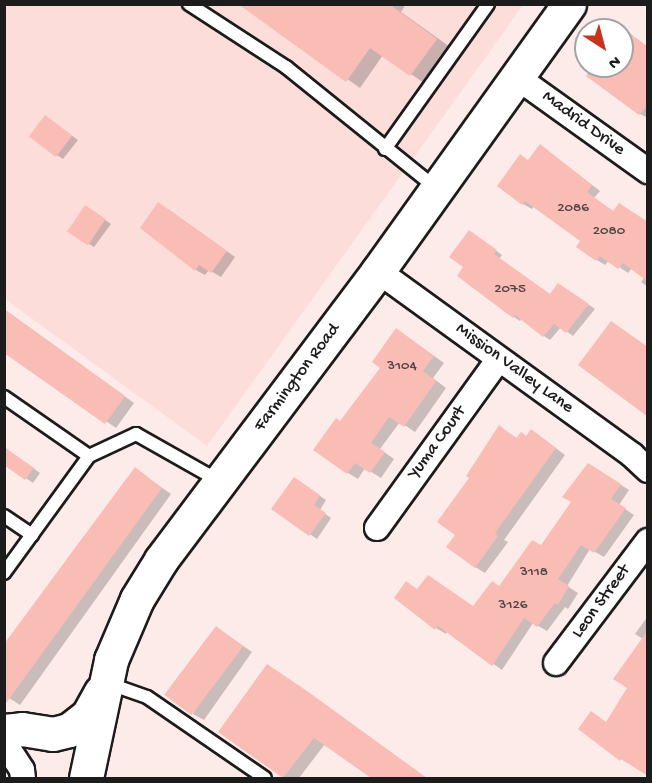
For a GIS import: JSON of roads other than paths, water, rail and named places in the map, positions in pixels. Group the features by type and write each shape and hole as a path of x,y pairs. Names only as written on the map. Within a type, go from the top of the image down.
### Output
{"main road":[{"name":"Farmington Road","path":"86,778 111,660 137,599 161,560 378,271 569,4"},
{"path":"4,731 22,729 53,734 69,730 88,715 106,683"}],"street":[{"name":"Madrid Drive","path":"518,78 648,171"},
{"name":"Mission Valley Lane","path":"378,271 632,455 648,470"},
{"name":"Yuma Court","path":"377,528 499,358"},
{"name":"Leon Street","path":"556,663 648,541"},
{"path":"4,742 22,770 23,778"}],"lane":[{"path":"189,4 286,67 385,149 438,189"},
{"path":"385,149 488,4"},
{"path":"4,397 89,456"},
{"path":"4,573 89,456 136,434 220,481"},
{"path":"4,516 32,535"},
{"path":"106,683 147,697 265,778"}]}
